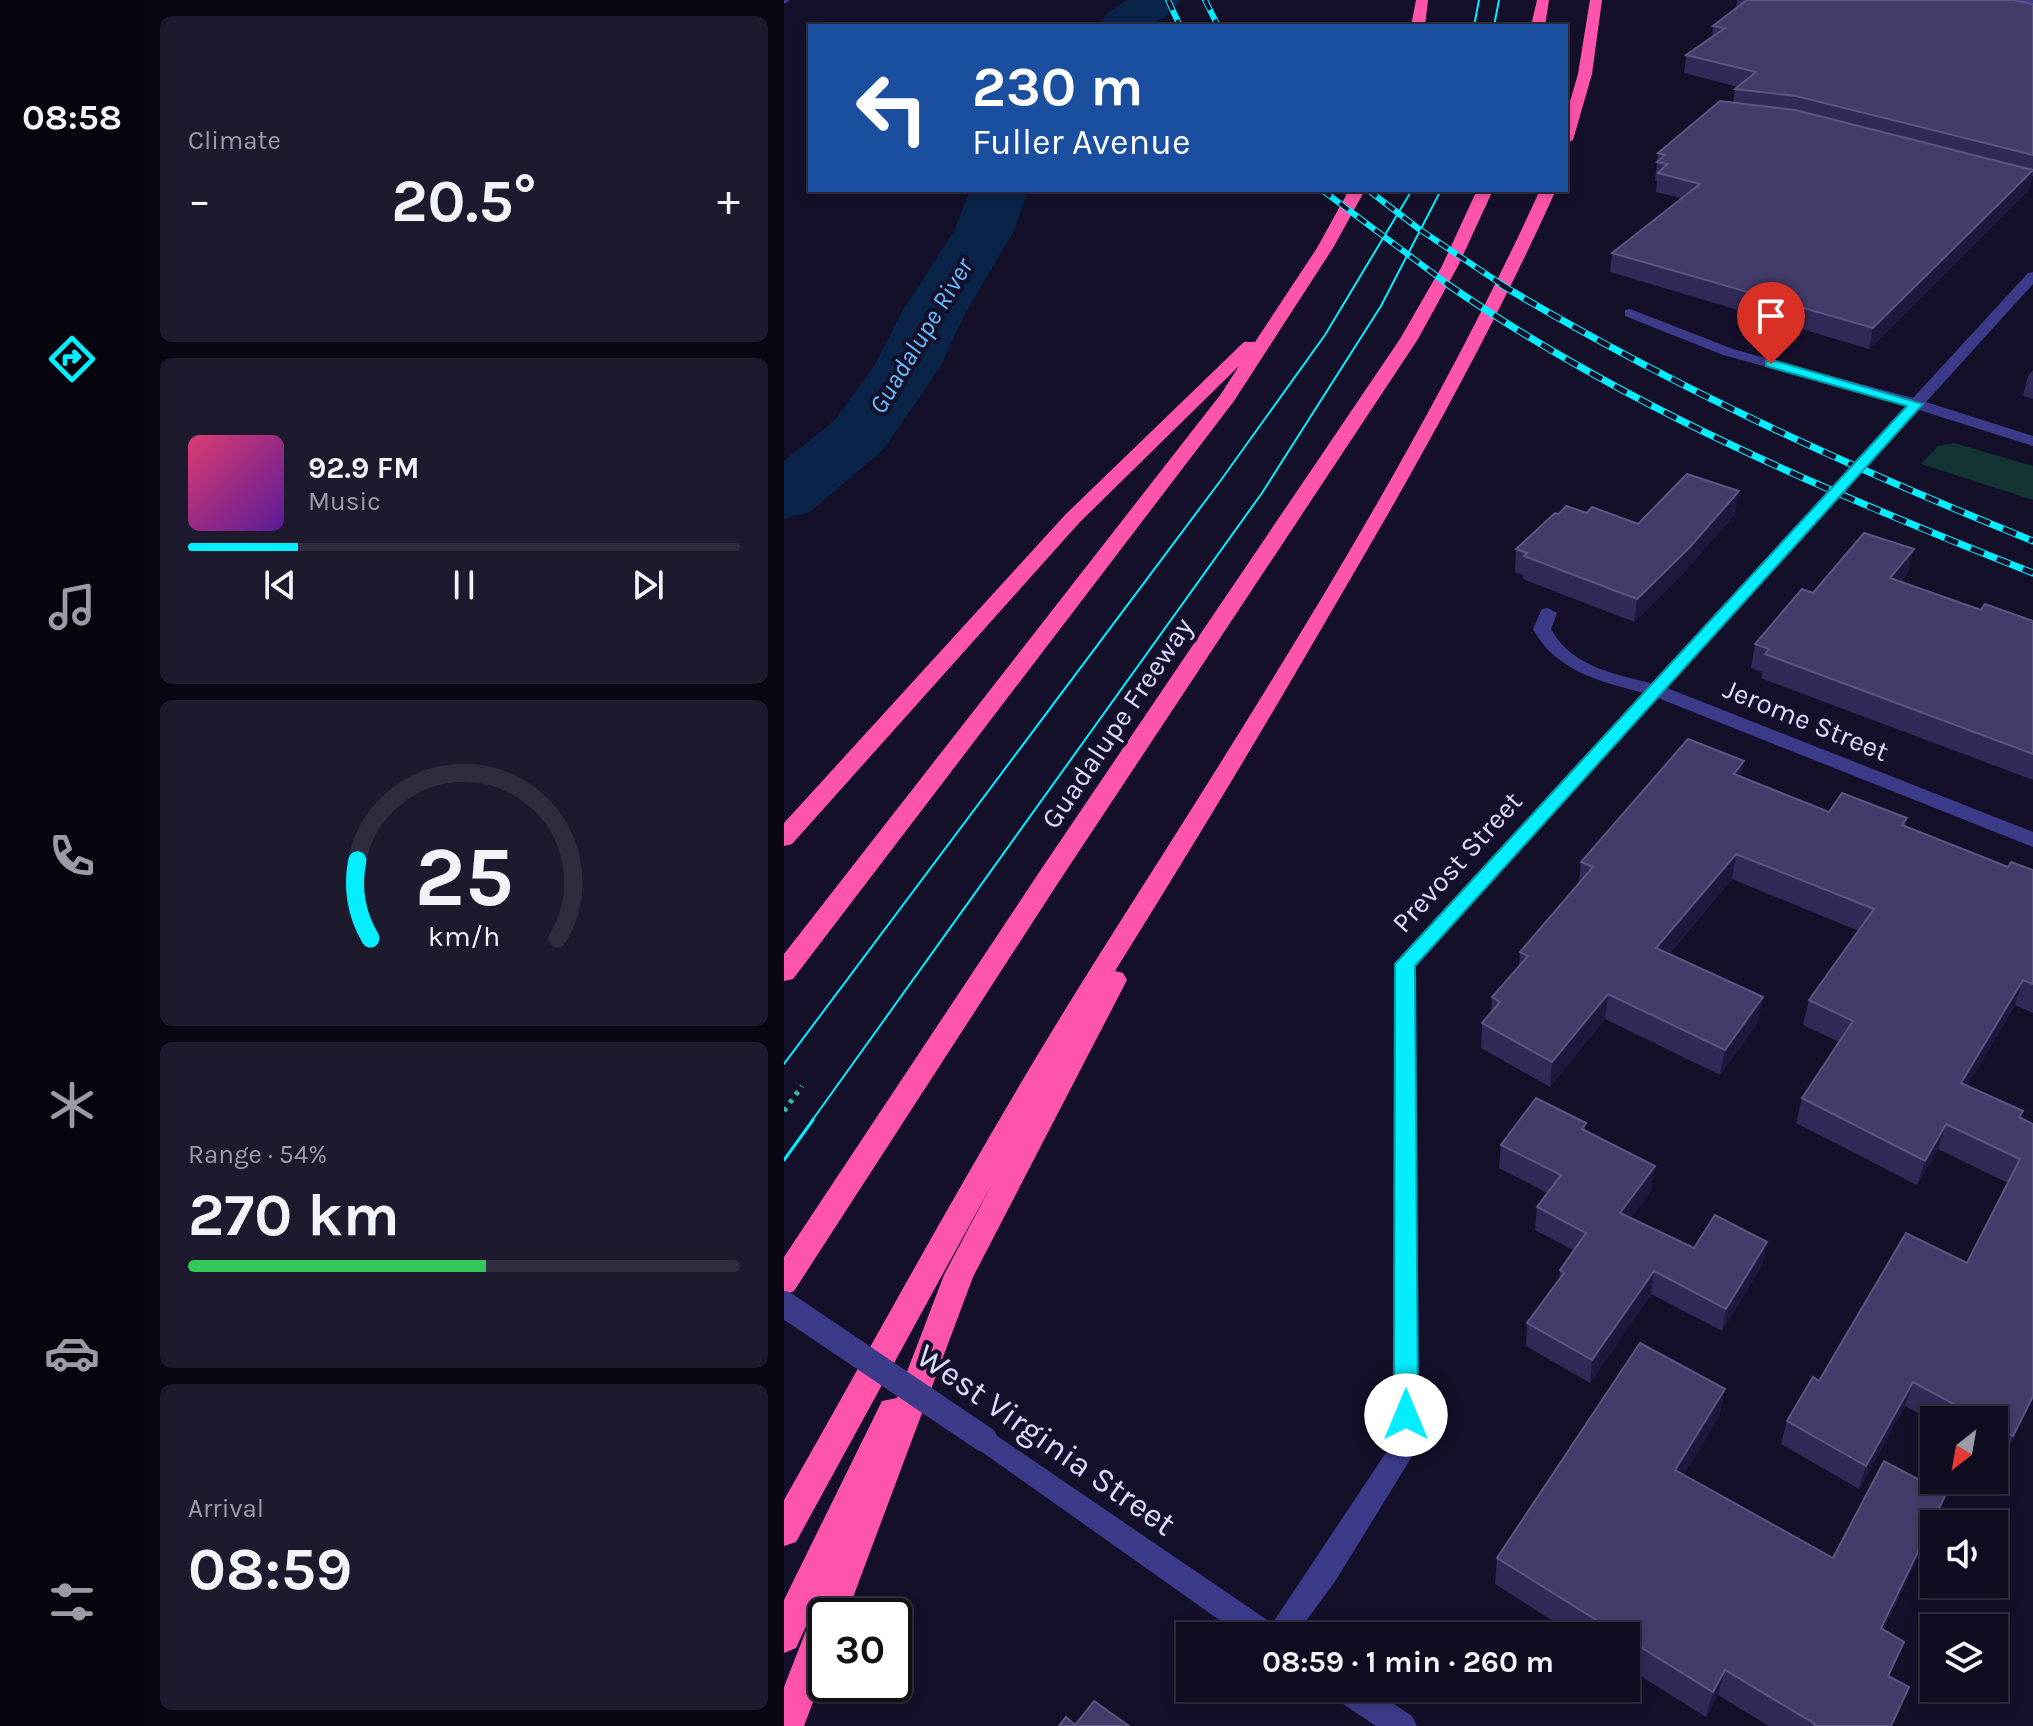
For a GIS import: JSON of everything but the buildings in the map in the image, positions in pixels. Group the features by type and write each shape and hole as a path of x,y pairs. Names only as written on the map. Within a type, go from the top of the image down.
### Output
{"highway":[{"path":"1418,24 1422,0"},
{"path":"1538,24 1543,0"},
{"path":"1568,133 1585,74 1596,0"},
{"path":"784,972 1228,397 1284,314 1356,192"},
{"name":"Guadalupe Freeway","path":"784,1282 1049,877 1409,339 1450,266 1484,192"},
{"path":"784,1531 1025,1100 1203,812 1417,450 1516,262 1547,192"},
{"path":"784,838 1072,519 1284,314"},
{"path":"784,1636 959,1275 1203,812"},
{"path":"836,1598 959,1275"},
{"path":"786,1726 808,1670"}],"street":[{"path":"2025,0 2033,2"},
{"name":"Prevost Street","path":"1288,1622 1326,1571 1406,1445 1405,964 2033,276"},
{"path":"1630,313 1728,352 1916,404 2033,441"},
{"name":"Jerome Street","path":"1548,613 1542,629 1547,642 1557,654 1578,665 1655,690 2033,840"},
{"name":"West Virginia Street","path":"784,1304 1246,1622"},
{"path":"1365,1702 1402,1726"}],"path":[{"path":"784,1111 802,1086"}],"green space":[{"path":"1954,443 2033,466 2033,500 1921,464 1938,446"}],"waterway":[{"name":"Guadalupe River","path":"1125,24 1157,0"},
{"name":"Guadalupe River","path":"784,497 859,435 906,369 934,312 984,231 998,192"}],"tram line":[{"path":"1474,24 1479,0"},
{"path":"1494,24 1499,0"},
{"path":"784,1064 1221,480 1325,335 1411,192"},
{"path":"811,1122 1262,493 1381,306 1440,192"},
{"path":"784,1160 813,1120"}],"railway":[{"path":"1168,0 1179,24"},
{"path":"1205,0 1217,24"},
{"path":"1325,192 1450,286"},
{"path":"1371,192 1504,286"},
{"path":"1500,284 1629,357 1761,423 2033,541"},
{"path":"1450,286 1586,370 1731,445 1881,512 2033,573"}],"route":[{"path":"1406,1415 1405,964 1916,404 1771,364"}]}
